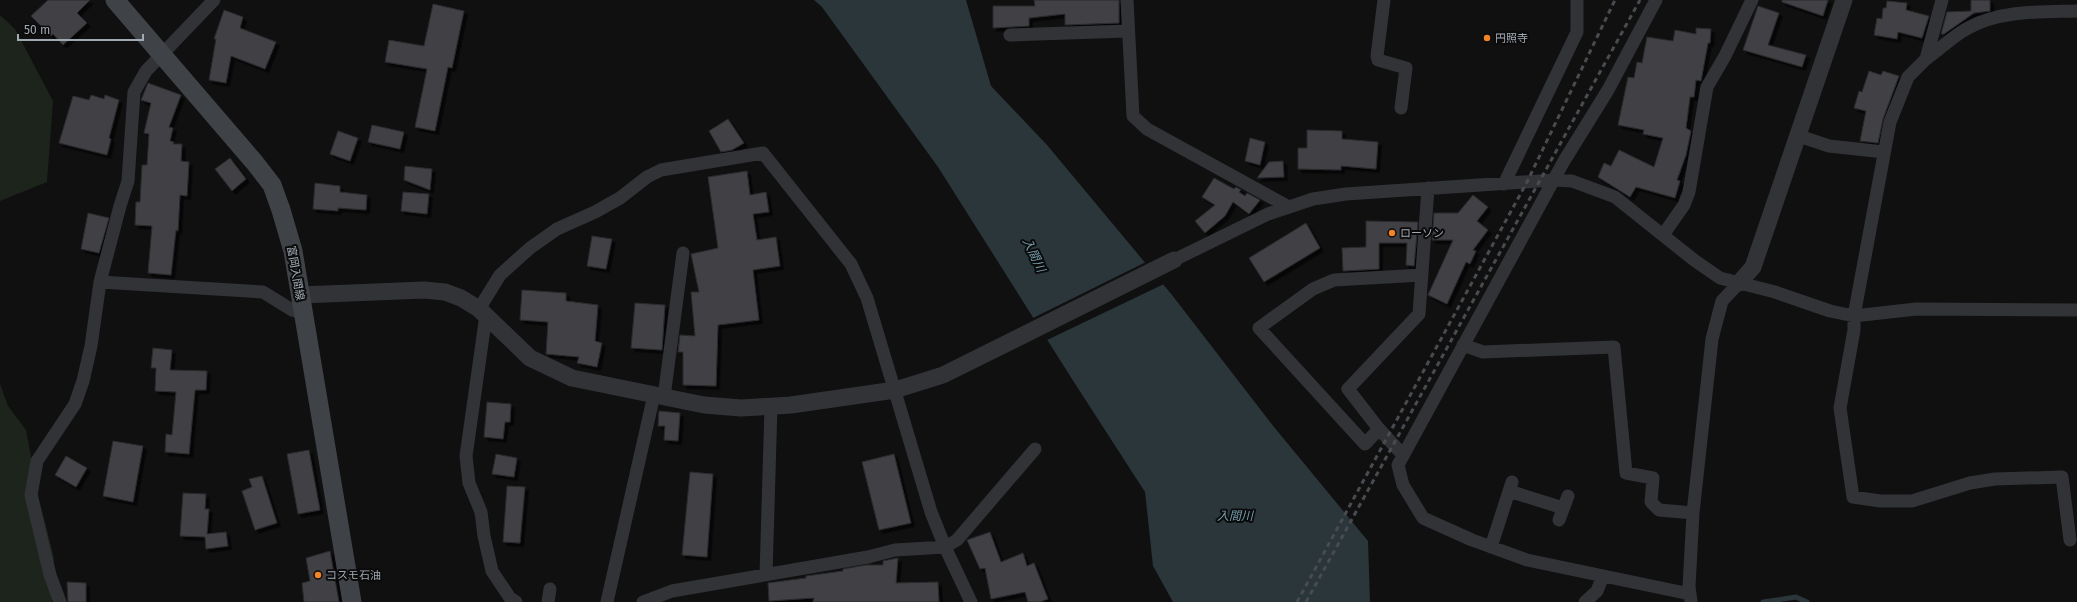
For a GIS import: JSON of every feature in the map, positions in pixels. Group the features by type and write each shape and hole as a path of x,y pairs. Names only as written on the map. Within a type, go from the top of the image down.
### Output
{"main road":[{"name":"富岡入間線","path":"115,0 255,163 272,185 293,251 352,602"}],"street":[{"path":"60,602 50,576 31,495 37,461 75,404 83,381 91,346 100,282 128,181 134,92 146,71 214,0"},
{"path":"1384,0 1377,56 1378,60 1406,68 1401,108"},
{"path":"1504,184 1577,32 1578,0"},
{"path":"1656,0 1608,90 1554,180 1398,464 1403,485 1423,518 1491,547 1527,560 1603,576 1690,598 1694,513 1712,339 1722,301 1753,267 1799,136 1844,0"},
{"path":"1663,235 1684,205 1689,192 1707,87 1725,56 1752,0"},
{"path":"1926,59 1942,0"},
{"path":"1130,1 1128,32 1133,116 1147,129 1287,206"},
{"path":"2070,540 2062,477 1995,479 1970,483 1912,501 1880,501 1853,498 1840,408 1854,330 1854,316 1890,122 1908,77 1926,59 1968,28 1990,19 2010,15 2077,11"},
{"path":"1010,35 1128,32"},
{"path":"1799,136 1829,146 1884,152"},
{"path":"516,602 510,598 492,572 484,536 481,512 469,483 466,449 482,312 500,275 530,248 557,229 595,212 620,198 647,177 661,170 763,153 851,264 867,298 931,512 968,600"},
{"path":"100,282 264,292 292,310 302,304 424,290 445,292 461,298 482,312 530,358 547,368 572,378 704,405 741,408 791,405 895,390 943,375 1174,260 1287,206 1313,199 1346,194 1554,180 1572,181 1614,197 1720,278 1774,292 1830,311 1854,316 1916,309 2077,310"},
{"path":"1403,455 1379,429 1348,389 1419,314 1428,188"},
{"path":"607,602 659,396 683,253"},
{"path":"1379,429 1365,444 1259,328 1313,289 1334,280 1422,276"},
{"path":"1463,345 1483,352 1614,347 1626,473 1653,478 1651,502 1659,510 1694,513"},
{"path":"766,575 771,406"},
{"path":"643,602 672,591 868,557 895,550 945,547 957,540 1035,449"},
{"path":"1491,547 1511,486 1563,508"},
{"path":"1585,602 1597,591 1603,576"}],"shaded area":[{"path":"0,15 15,29 53,101 47,182 0,201"},
{"path":"0,384 8,406 26,430 39,499 54,558 52,602 0,602"}],"water":[{"name":"入間川","path":"814,0 966,0 991,86 1047,145 1172,295 1274,427 1368,541 1370,602 1173,602 1153,566 1145,492 938,167 822,7"}],"pier":[{"path":"1146,262 1164,284 1045,341 1031,319"}],"building":[{"path":"48,0 90,0 77,13 87,23 63,45 53,34 51,36 31,16"},
{"path":"1034,0 1119,0 1119,23 1065,25 1065,14 1029,18 1029,26 993,28 993,6 1035,6"},
{"path":"1782,0 1828,0 1823,16 1782,2"},
{"path":"1971,0 1990,0 1990,11 1974,13 1944,34 1941,34 1947,12 1971,11"},
{"path":"1887,1 1907,3 1906,10 1929,16 1922,38 1898,32 1897,39 1874,35 1877,18 1882,19 1883,8 1886,8"},
{"path":"433,4 464,11 452,68 448,67 435,131 415,127 427,69 385,62 389,40 424,46"},
{"path":"1758,6 1779,13 1768,45 1806,55 1802,67 1743,50"},
{"path":"224,10 243,17 240,28 276,42 265,69 231,56 226,83 209,80 216,39 214,39"},
{"path":"1696,28 1711,29 1710,43 1708,43 1701,81 1696,80 1694,97 1690,97 1686,128 1691,131 1686,155 1677,180 1680,181 1675,198 1636,187 1630,197 1598,177 1604,163 1611,166 1619,150 1654,167 1663,138 1643,134 1644,130 1618,125 1628,77 1634,78 1637,62 1642,63 1647,37 1673,41 1675,30 1696,34"},
{"path":"1869,71 1881,75 1883,71 1899,76 1883,119 1878,143 1860,141 1866,111 1854,108 1859,91 1862,92"},
{"path":"148,83 181,95 169,127 173,128 170,141 174,142 173,144 182,144 181,161 189,162 187,196 180,195 178,231 176,230 171,275 148,273 152,226 135,225 136,202 140,202 142,165 147,165 149,134 144,133 151,103 141,100"},
{"path":"91,95 104,99 105,95 119,100 109,138 111,139 107,155 59,143 73,96 89,100"},
{"path":"728,119 744,143 732,150 721,152 709,131"},
{"path":"372,125 404,132 400,149 368,142"},
{"path":"1307,130 1342,131 1342,139 1378,142 1376,169 1341,166 1341,170 1298,169 1298,148 1307,148"},
{"path":"338,131 358,138 350,161 330,154"},
{"path":"1250,138 1265,142 1260,165 1245,161"},
{"path":"230,158 246,179 232,191 215,169"},
{"path":"1283,161 1284,177 1257,178 1269,162"},
{"path":"405,166 432,169 430,190 404,180"},
{"path":"747,171 750,195 766,192 769,212 753,214 757,240 776,237 780,266 753,270 759,320 718,325 716,386 683,385 683,352 678,352 680,335 695,336 691,292 699,292 691,254 718,248 708,177"},
{"path":"1214,178 1234,189 1236,187 1241,190 1239,192 1245,196 1247,193 1260,200 1249,214 1233,202 1225,216 1205,233 1195,221 1215,205 1202,197"},
{"path":"315,183 340,186 340,192 367,195 366,210 338,208 338,211 313,209"},
{"path":"403,192 429,194 427,214 401,211"},
{"path":"1473,195 1488,207 1477,221 1488,230 1473,250 1476,251 1470,264 1466,262 1447,304 1428,295 1453,240 1432,240 1434,213 1458,213"},
{"path":"88,213 109,218 99,253 81,249"},
{"path":"1366,221 1418,222 1414,266 1406,265 1407,243 1379,243 1379,269 1343,271 1342,248 1366,247"},
{"path":"1306,223 1320,248 1264,282 1249,258"},
{"path":"592,236 612,239 606,269 587,266"},
{"path":"522,290 566,293 566,301 598,305 595,341 602,343 597,367 577,363 579,357 546,354 548,322 520,320"},
{"path":"635,303 665,305 662,350 631,348"},
{"path":"153,348 172,350 170,370 207,371 206,390 195,390 189,454 165,452 166,434 172,435 176,392 155,391 156,368 151,368"},
{"path":"487,402 511,404 510,422 505,422 503,439 484,437"},
{"path":"659,411 680,413 678,441 664,440 665,426 658,426"},
{"path":"113,441 143,446 133,502 103,496"},
{"path":"309,450 320,510 298,514 287,454"},
{"path":"496,454 517,458 514,477 492,474"},
{"path":"894,454 911,523 879,530 862,462"},
{"path":"66,456 87,468 76,487 55,475"},
{"path":"690,472 713,474 707,557 682,555"},
{"path":"262,476 277,523 255,530 242,491 252,487 249,479"},
{"path":"507,486 525,487 520,543 503,542"},
{"path":"183,493 206,494 205,509 209,509 207,534 226,532 228,546 206,549 205,537 180,536"},
{"path":"990,532 1001,562 1023,553 1027,566 1034,563 1048,599 1040,602 1028,602 1025,592 991,599 985,568 980,569 967,540"},
{"path":"330,551 339,602 304,602 302,583 310,581 306,558"},
{"path":"898,558 896,583 938,582 939,602 813,602 814,598 769,601 768,583 806,578 806,576 843,571 843,569 866,565 883,565 883,561"},
{"path":"67,582 86,583 86,602 68,602"}],"waterway":[{"path":"1763,602 1796,597 1807,602"}],"railway":[{"path":"1297,602 1527,182 1615,0"},
{"path":"1306,602 1640,0"}],"place":[{"name":"円照寺","path":"1487,38"},
{"name":"ローソン","path":"1392,233"},
{"name":"コスモ石油","path":"318,575"}]}
